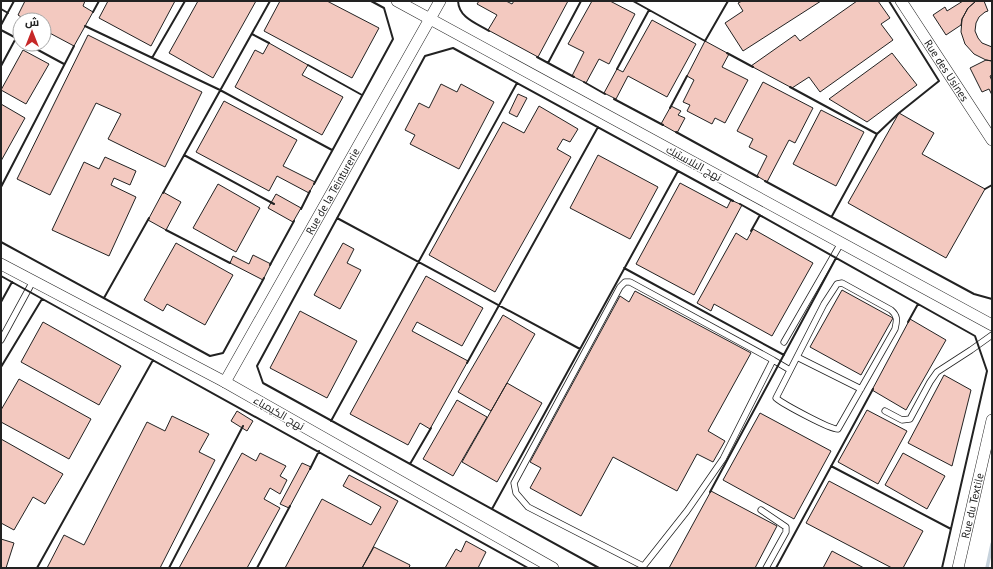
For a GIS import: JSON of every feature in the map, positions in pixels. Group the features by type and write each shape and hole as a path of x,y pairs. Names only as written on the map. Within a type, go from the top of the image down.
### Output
{"street":[{"name":"نهج البلاستيك","path":"397,1 992,325"},
{"name":"Rue de la Teinturerie","path":"225,382 440,1"},
{"name":"Rue des Usines","path":"901,1 992,140"},
{"name":"نهج الكيمياء","path":"1,264 225,382 553,568"},
{"name":"Rue du Textile","path":"958,568 992,420"}],"lane":[{"path":"784,342 840,243"},
{"path":"1,340 32,281"},
{"path":"772,360 723,459 688,511 643,567 528,507 516,493 514,483 620,287 625,282 630,282 772,360 790,370"},
{"path":"842,283 896,314 898,319 895,329 838,429 833,429 776,398 790,370 824,304 837,284 842,283"},
{"path":"885,411 902,420 910,418 937,372 992,335"},
{"path":"797,357 861,389"},
{"path":"761,510 786,527 786,532 766,568"}],"building":[{"path":"25,1 85,1 83,6 93,12 74,46 52,34 52,12 20,12"},
{"path":"108,1 175,1 151,46 99,18"},
{"path":"198,1 256,1 213,78 169,53"},
{"path":"280,1 327,1 379,28 352,78 264,31"},
{"path":"479,1 506,1 512,4 514,1 568,1 538,57 488,30 497,15 477,4"},
{"path":"592,1 610,1 635,14 609,64 599,59 586,83 572,76 584,52 568,44"},
{"path":"742,1 821,1 743,51 725,23 743,11 738,3"},
{"path":"857,1 878,1 890,18 881,24 893,40 820,92 809,77 792,88 751,66 795,35 800,41"},
{"path":"963,1 976,1 968,8 962,19 961,25 946,35 933,15 945,7 947,11"},
{"path":"976,1 984,1 988,11 979,17 976,23 975,31 982,43 992,47 992,61 986,60 974,54 965,44 961,32 962,19 968,8"},
{"path":"652,20 696,44 667,97 628,76 616,99 604,93 617,69 623,72"},
{"path":"88,35 202,92 165,167 108,139 121,114 96,103 50,195 17,179"},
{"path":"705,41 729,54 722,67 748,80 725,123 715,118 712,124 687,111 690,105 683,102 694,80 687,76"},
{"path":"269,43 308,65 302,75 343,97 322,135 235,87 255,50 263,54"},
{"path":"22,52 27,52 49,64 26,104 1,90"},
{"path":"892,53 917,85 867,122 829,99"},
{"path":"986,60 992,61 992,75 990,76 992,81 992,95 989,89 982,92 970,68"},
{"path":"763,82 813,108 795,143 789,140 767,182 757,176 767,156 749,147 753,139 737,131"},
{"path":"441,84 457,92 461,84 494,102 459,169 410,144 415,135 405,130 419,103 429,108"},
{"path":"518,94 527,98 517,117 509,113"},
{"path":"224,101 297,140 283,166 315,182 309,193 277,176 269,191 196,152"},
{"path":"1,104 25,118 1,161"},
{"path":"539,106 578,129 570,142 563,139 557,149 571,157 495,292 429,255 503,122 524,133"},
{"path":"671,106 681,111 678,115 685,118 677,133 661,124"},
{"path":"821,110 864,132 836,186 793,164"},
{"path":"899,113 934,133 922,154 985,189 946,258 848,203"},
{"path":"598,155 658,187 630,239 570,208"},
{"path":"105,157 136,171 130,185 114,178 111,185 136,197 109,256 52,230 84,162 99,169"},
{"path":"680,183 727,208 731,200 742,205 694,295 636,264"},
{"path":"218,184 260,208 236,252 193,228"},
{"path":"163,192 181,202 166,230 148,220"},
{"path":"276,194 301,208 293,222 268,208"},
{"path":"753,229 813,263 772,336 714,304 711,311 697,303 736,233 747,240"},
{"path":"176,243 233,275 205,325 167,304 163,311 144,300"},
{"path":"343,243 354,249 347,263 361,270 340,309 314,295"},
{"path":"253,255 271,264 263,280 230,263 233,256 249,264"},
{"path":"426,276 483,308 462,346 417,322 412,331 468,361 430,429 420,423 408,445 350,414"},
{"path":"842,290 893,318 861,375 810,347"},
{"path":"635,291 751,353 708,431 725,441 713,462 697,454 677,491 613,457 581,516 530,488 541,468 530,462 620,296 629,302"},
{"path":"300,311 357,341 327,398 270,368"},
{"path":"503,315 535,334 491,411 458,392"},
{"path":"910,319 946,340 906,410 872,390"},
{"path":"43,322 121,366 99,405 21,362"},
{"path":"944,375 971,390 952,466 908,443"},
{"path":"19,379 91,419 69,459 1,422 1,410"},
{"path":"507,383 542,403 497,482 462,462"},
{"path":"457,400 487,417 453,476 423,459"},
{"path":"867,410 907,431 878,484 838,462"},
{"path":"237,411 253,421 247,431 231,421"},
{"path":"760,413 831,451 794,519 723,480"},
{"path":"172,416 209,434 199,452 215,460 160,568 47,568 64,535 84,545 147,422 165,431"},
{"path":"1,439 63,474 45,504 33,497 14,530 1,523"},
{"path":"242,453 256,461 260,453 286,466 280,476 287,480 280,494 270,488 264,499 280,508 247,568 179,568"},
{"path":"903,453 945,476 927,509 885,485"},
{"path":"302,463 311,467 289,508 280,504"},
{"path":"349,475 398,501 362,568 285,568 322,499 371,525 381,507 343,486"},
{"path":"829,481 923,531 903,568 892,568 806,523"},
{"path":"711,491 777,526 755,568 669,568"},
{"path":"1,539 14,543 6,568 1,568"},
{"path":"466,541 486,552 478,568 445,568 456,549 461,552"},
{"path":"374,547 410,565 409,568 362,568"},
{"path":"832,551 864,568 823,568"}],"waterway":[{"path":"987,568 992,544"}],"wall":[{"path":"1,25 14,1"},
{"path":"93,12 99,1"},
{"path":"152,58 185,1"},
{"path":"163,193 270,1"},
{"path":"314,184 393,39 384,8 371,1"},
{"path":"458,1 461,12 465,16 489,31"},
{"path":"548,63 581,1"},
{"path":"633,1 705,41 728,1"},
{"path":"877,134 899,113 939,81 889,1"},
{"path":"1,9 8,13"},
{"path":"617,69 649,10"},
{"path":"85,26 220,90 332,150"},
{"path":"1,30 12,36"},
{"path":"252,34 269,43"},
{"path":"1,66 12,45"},
{"path":"1,187 74,46"},
{"path":"599,568 263,383 257,366 425,56 453,48 733,201"},
{"path":"42,52 64,64"},
{"path":"727,53 753,67"},
{"path":"537,57 574,77"},
{"path":"308,65 362,95"},
{"path":"670,108 687,76"},
{"path":"584,82 605,94"},
{"path":"331,421 517,83"},
{"path":"790,87 877,134 832,216"},
{"path":"614,99 663,125"},
{"path":"467,363 598,127"},
{"path":"676,132 758,177"},
{"path":"184,155 274,204"},
{"path":"492,509 678,171"},
{"path":"765,181 974,294 992,299"},
{"path":"985,189 992,185"},
{"path":"301,209 310,191"},
{"path":"740,204 975,336 987,371 942,568"},
{"path":"751,231 760,215"},
{"path":"104,298 149,218"},
{"path":"337,218 580,349"},
{"path":"270,265 294,221"},
{"path":"166,230 230,263"},
{"path":"1,242 210,356 223,353 264,278"},
{"path":"710,492 836,258"},
{"path":"624,268 784,355"},
{"path":"1,276 528,568"},
{"path":"1,302 12,282"},
{"path":"1,367 42,299"},
{"path":"908,322 918,304"},
{"path":"37,568 153,360"},
{"path":"776,568 873,389"},
{"path":"169,568 243,426"},
{"path":"410,464 431,428"},
{"path":"310,469 319,451"},
{"path":"831,466 951,529"},
{"path":"257,568 290,506"}]}
